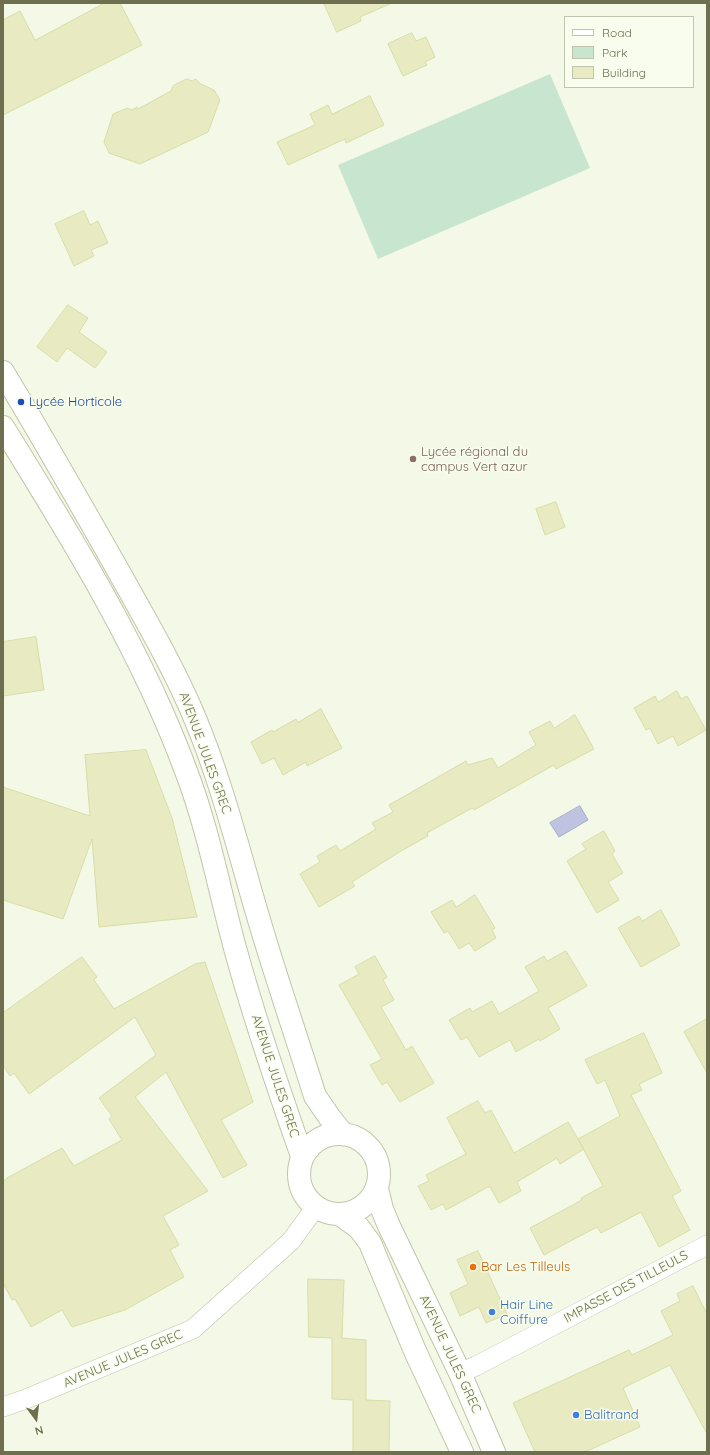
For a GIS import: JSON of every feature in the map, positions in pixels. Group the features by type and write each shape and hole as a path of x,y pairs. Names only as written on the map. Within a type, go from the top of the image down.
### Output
{"street":[{"name":"AVENUE JULES GREC","path":"3,372 56,460 159,644 192,711 214,771 265,940 315,1096 343,1134"},
{"name":"AVENUE JULES GREC","path":"3,427 54,508 96,582 158,700 171,731 201,815 237,955 257,1023 302,1156"},
{"path":"343,1134 357,1138 369,1147 377,1160 380,1175 377,1189 368,1202 356,1212 341,1215 327,1214 315,1208 305,1197 299,1184 298,1170 302,1156 312,1143 326,1135 343,1134"},
{"name":"AVENUE JULES GREC","path":"377,1189 382,1209 389,1226 460,1373 494,1452"},
{"name":"AVENUE JULES GREC","path":"3,1407 26,1399 193,1329 291,1241 315,1208"},
{"path":"341,1215 359,1228 370,1242 415,1351 462,1452"},
{"name":"IMPASSE DES TILLEULS","path":"460,1373 707,1245"}],"green space":[{"path":"550,74 590,168 378,259 338,165"}],"water":[{"path":"580,806 588,820 559,837 550,823"}],"building":[{"path":"105,3 120,3 142,45 3,115 3,20 20,11 35,40"},
{"path":"324,3 392,3 360,17 361,21 337,32"},
{"path":"412,33 416,41 426,37 435,57 425,62 427,65 403,76 388,44"},
{"path":"187,79 192,81 196,79 199,83 214,90 220,100 208,132 140,164 109,153 104,142 113,114 127,108 132,110 137,107 138,109 171,91 173,86"},
{"path":"370,96 384,125 346,143 345,139 288,165 277,142 315,125 310,114 328,105 332,114"},
{"path":"84,211 90,225 98,221 108,243 91,250 94,256 74,266 55,224"},
{"path":"68,305 88,318 79,332 107,352 95,368 67,348 57,362 37,347"},
{"path":"556,502 565,527 545,535 536,509"},
{"path":"36,637 44,690 3,696 3,642"},
{"path":"677,691 681,699 687,696 706,730 678,746 673,736 658,744 650,728 646,730 634,708 655,696 658,702"},
{"path":"321,709 342,748 307,766 306,762 283,775 274,758 262,764 251,742 296,719 298,722"},
{"path":"575,715 594,749 556,769 554,765 474,810 472,808 427,833 428,836 352,882 355,886 319,907 300,874 320,862 317,856 336,845 340,851 376,829 372,823 393,812 389,805 466,761 468,765 492,758 498,768 536,745 529,732 550,721 554,728"},
{"path":"146,750 172,818 197,917 99,927 92,839 63,919 3,900 3,787 90,816 85,755"},
{"path":"604,831 615,851 612,854 623,873 608,882 619,900 597,913 567,861 586,849 582,844"},
{"path":"475,895 495,928 492,930 496,938 475,951 469,943 459,949 448,931 444,933 431,912 452,900 456,907"},
{"path":"661,910 680,945 641,967 618,928 639,916 642,921"},
{"path":"566,951 587,986 548,1008 560,1029 540,1041 539,1039 516,1052 510,1040 479,1057 467,1037 461,1040 449,1020 470,1008 472,1012 492,1001 499,1014 539,991 525,967 544,956 547,961"},
{"path":"375,956 387,977 383,980 394,1000 381,1007 406,1050 412,1046 434,1083 400,1102 387,1082 382,1085 370,1065 382,1059 339,985 359,974 355,967"},
{"path":"82,957 97,977 94,980 114,1009 195,964 205,962 253,1102 221,1120 247,1165 223,1178 166,1072 135,1097 208,1191 163,1216 179,1245 170,1250 184,1277 125,1310 72,1327 62,1310 31,1327 15,1299 12,1300 3,1283 3,1182 7,1178 62,1148 74,1166 122,1140 109,1119 112,1116 99,1098 156,1055 135,1017 29,1094 14,1073 10,1076 3,1065 3,1013"},
{"path":"707,1019 707,1073 684,1032"},
{"path":"644,1033 662,1073 639,1084 642,1090 631,1095 681,1191 672,1196 690,1230 659,1247 641,1212 601,1233 597,1227 544,1255 530,1228 582,1200 581,1198 603,1186 578,1139 620,1116 605,1080 597,1084 585,1060"},
{"path":"478,1101 485,1113 491,1110 514,1153 568,1122 584,1149 560,1164 557,1158 517,1182 521,1191 499,1203 490,1187 488,1187 446,1210 443,1204 431,1210 418,1186 429,1181 426,1175 466,1154 447,1118"},
{"path":"478,1251 507,1314 486,1323 479,1307 460,1316 450,1293 468,1284 457,1260"},
{"path":"308,1279 344,1280 342,1338 366,1340 366,1400 390,1401 389,1452 353,1452 353,1400 332,1399 332,1338 309,1337"},
{"path":"693,1286 707,1314 707,1434 670,1365 623,1388 640,1427 585,1452 535,1452 513,1403 629,1350 632,1355 673,1335 661,1311 680,1301 677,1294"}],"place":[{"name":"Lycée Horticole","path":"21,402"},
{"name":"Lycée régional du campus Vert azur","path":"413,459"},
{"name":"Bar Les Tilleuls","path":"473,1267"},
{"name":"Hair Line Coiffure","path":"492,1312"},
{"name":"Balitrand","path":"576,1415"}]}
